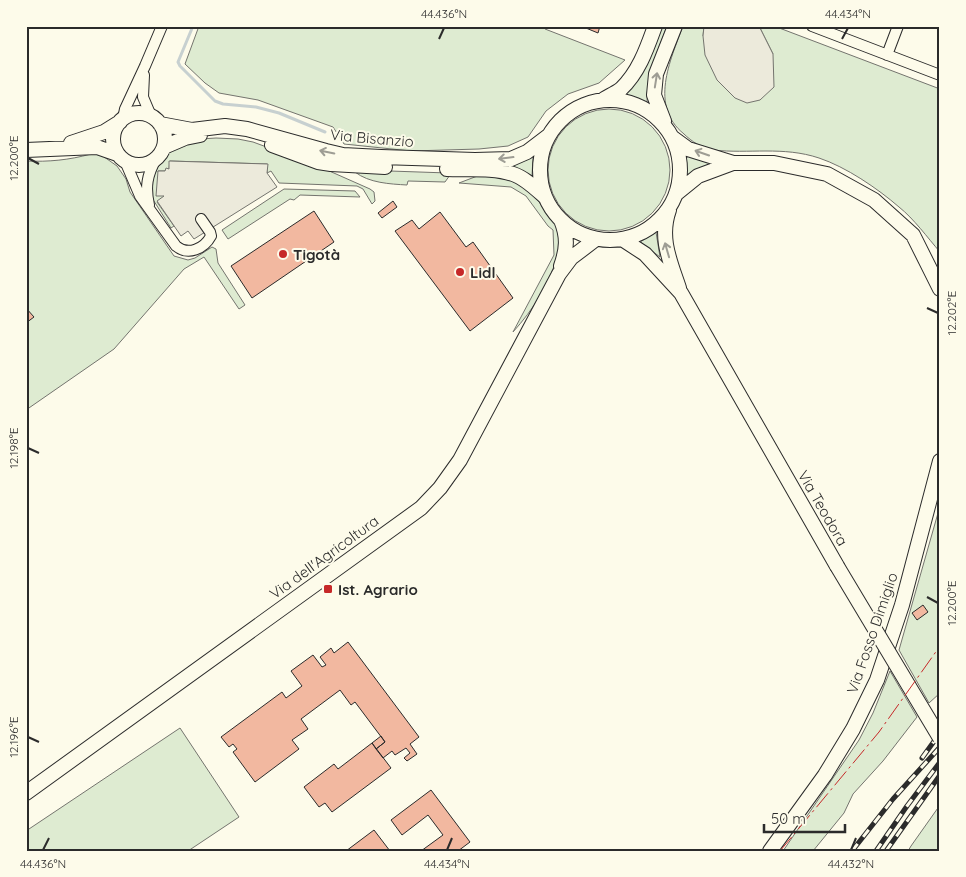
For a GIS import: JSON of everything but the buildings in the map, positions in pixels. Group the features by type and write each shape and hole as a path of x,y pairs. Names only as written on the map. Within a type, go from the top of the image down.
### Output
{"main road":[{"path":"655,26 643,58 633,74 620,89 604,99 584,104 566,114 552,129 543,148 540,164 540,181 545,197 561,220 580,234 596,239 622,239 637,235 650,228 661,218 670,206 676,193 680,174 679,156 654,95 656,74 675,26"},
{"path":"604,99 627,101 649,110 688,149 733,163 774,163 828,174 874,200 913,235 940,289"},
{"path":"26,150 54,148 67,150 97,147 121,157 132,165 149,164 160,153 164,131 155,120 136,113 121,120 104,132 54,148"},
{"path":"121,120 115,129 113,137 114,146 121,157"},
{"name":"Via Bisanzio","path":"155,120 192,130 225,126 247,128 307,147 343,155 410,158 475,160 512,158 527,152 549,136"},
{"name":"Via Bisanzio","path":"160,153 185,138 207,134 241,135 318,162 330,164 502,171 514,174 529,183 545,197"},
{"path":"676,193 698,176 733,163"},
{"name":"Via Teodora","path":"670,206 664,223 665,244 681,294 837,566 940,738"},
{"name":"Via dell'Agricoltura","path":"559,274 567,246 566,233 561,220"},
{"name":"Via dell'Agricoltura","path":"26,793 421,508 440,488 460,460 559,274 571,258 596,239"},
{"name":"Via Teodora","path":"622,239 645,254 681,294"},
{"name":"Via Fosso Dimiglio","path":"770,851 826,775 853,729 877,680 902,605 940,461"}],"street":[{"path":"121,120 162,26"},
{"path":"812,26 940,75"},
{"path":"887,55 898,26"},
{"path":"145,66 142,90 155,120"},
{"path":"150,208 146,184 160,153"},
{"path":"121,157 140,196 176,246 185,251 192,251 209,241 210,232 201,219"}],"green space":[{"path":"199,26 545,26 545,29 625,60 599,83 568,94 546,111 528,137 508,146 479,149 411,151 344,144 333,127 258,100 219,93 185,64"},
{"path":"661,26 667,26 650,74 647,105 623,94 639,78"},
{"path":"683,26 704,26 703,36 773,54 759,26 774,26 940,89 940,252 905,212 861,179 829,162 806,154 792,152 713,150 701,146 687,137 673,123 667,110 665,97 668,68"},
{"path":"609,109 621,110 632,114 652,127 665,147 669,158 669,182 665,193 652,213 632,226 621,230 609,231 597,230 586,226 566,213 553,193 549,182 548,170 549,158 553,147 566,127 586,114 597,110"},
{"path":"216,138 253,142 318,166 370,189 374,192 375,201 372,204 363,189 357,186 279,183 271,171 267,173 267,164 170,161 169,169 158,171 165,196 157,202 174,226 171,228 152,198 151,189 156,169 174,147 200,139"},
{"path":"682,151 694,158 714,162 683,181 685,172"},
{"path":"100,154 117,166 126,179 130,192 174,256 188,260 195,258 212,247 216,249 218,263 245,305 239,309 204,257 184,269 114,349 26,410 26,161 59,160"},
{"path":"531,156 533,157 532,176 510,167 510,164"},
{"path":"361,170 448,173 450,175 445,182 408,181 407,185 373,181 355,172"},
{"path":"480,175 509,179 525,188 538,201 557,226 560,234 561,240 555,264 546,285 534,305 513,332 554,255 553,230 526,196 511,187 459,183"},
{"path":"284,189 355,191 360,197 300,195 294,200 290,199 228,239 222,230"},
{"path":"656,232 660,257 640,242"},
{"path":"940,506 940,693 929,703 899,650"},
{"path":"890,671 917,717 883,761 853,794 844,813 813,851 783,851 859,740 873,713"},
{"path":"180,728 239,817 188,851 26,851 26,831"},
{"path":"940,805 940,851 908,851 911,846"}],"shaded area":[{"path":"704,26 759,26 773,54 774,87 760,100 747,103 735,98 717,80 705,55"},
{"path":"169,161 268,164 267,173 277,187 194,239 188,231 181,236 157,201 164,196 156,196 158,171 165,171 166,168 169,169"}],"waterway":[{"path":"193,26 178,62 215,101 223,104 256,107 279,113 325,132"}],"railway":[{"path":"922,758 940,733"},
{"path":"852,851 893,799 940,747"},
{"path":"876,851 940,762"},
{"path":"886,851 940,775"}],"power":[{"path":"780,851 879,732 940,646"}],"place":[{"name":"Tigotà","path":"283,254"},
{"name":"Lidl","path":"460,272"},
{"name":"Ist. Agrario","path":"328,589"}]}
